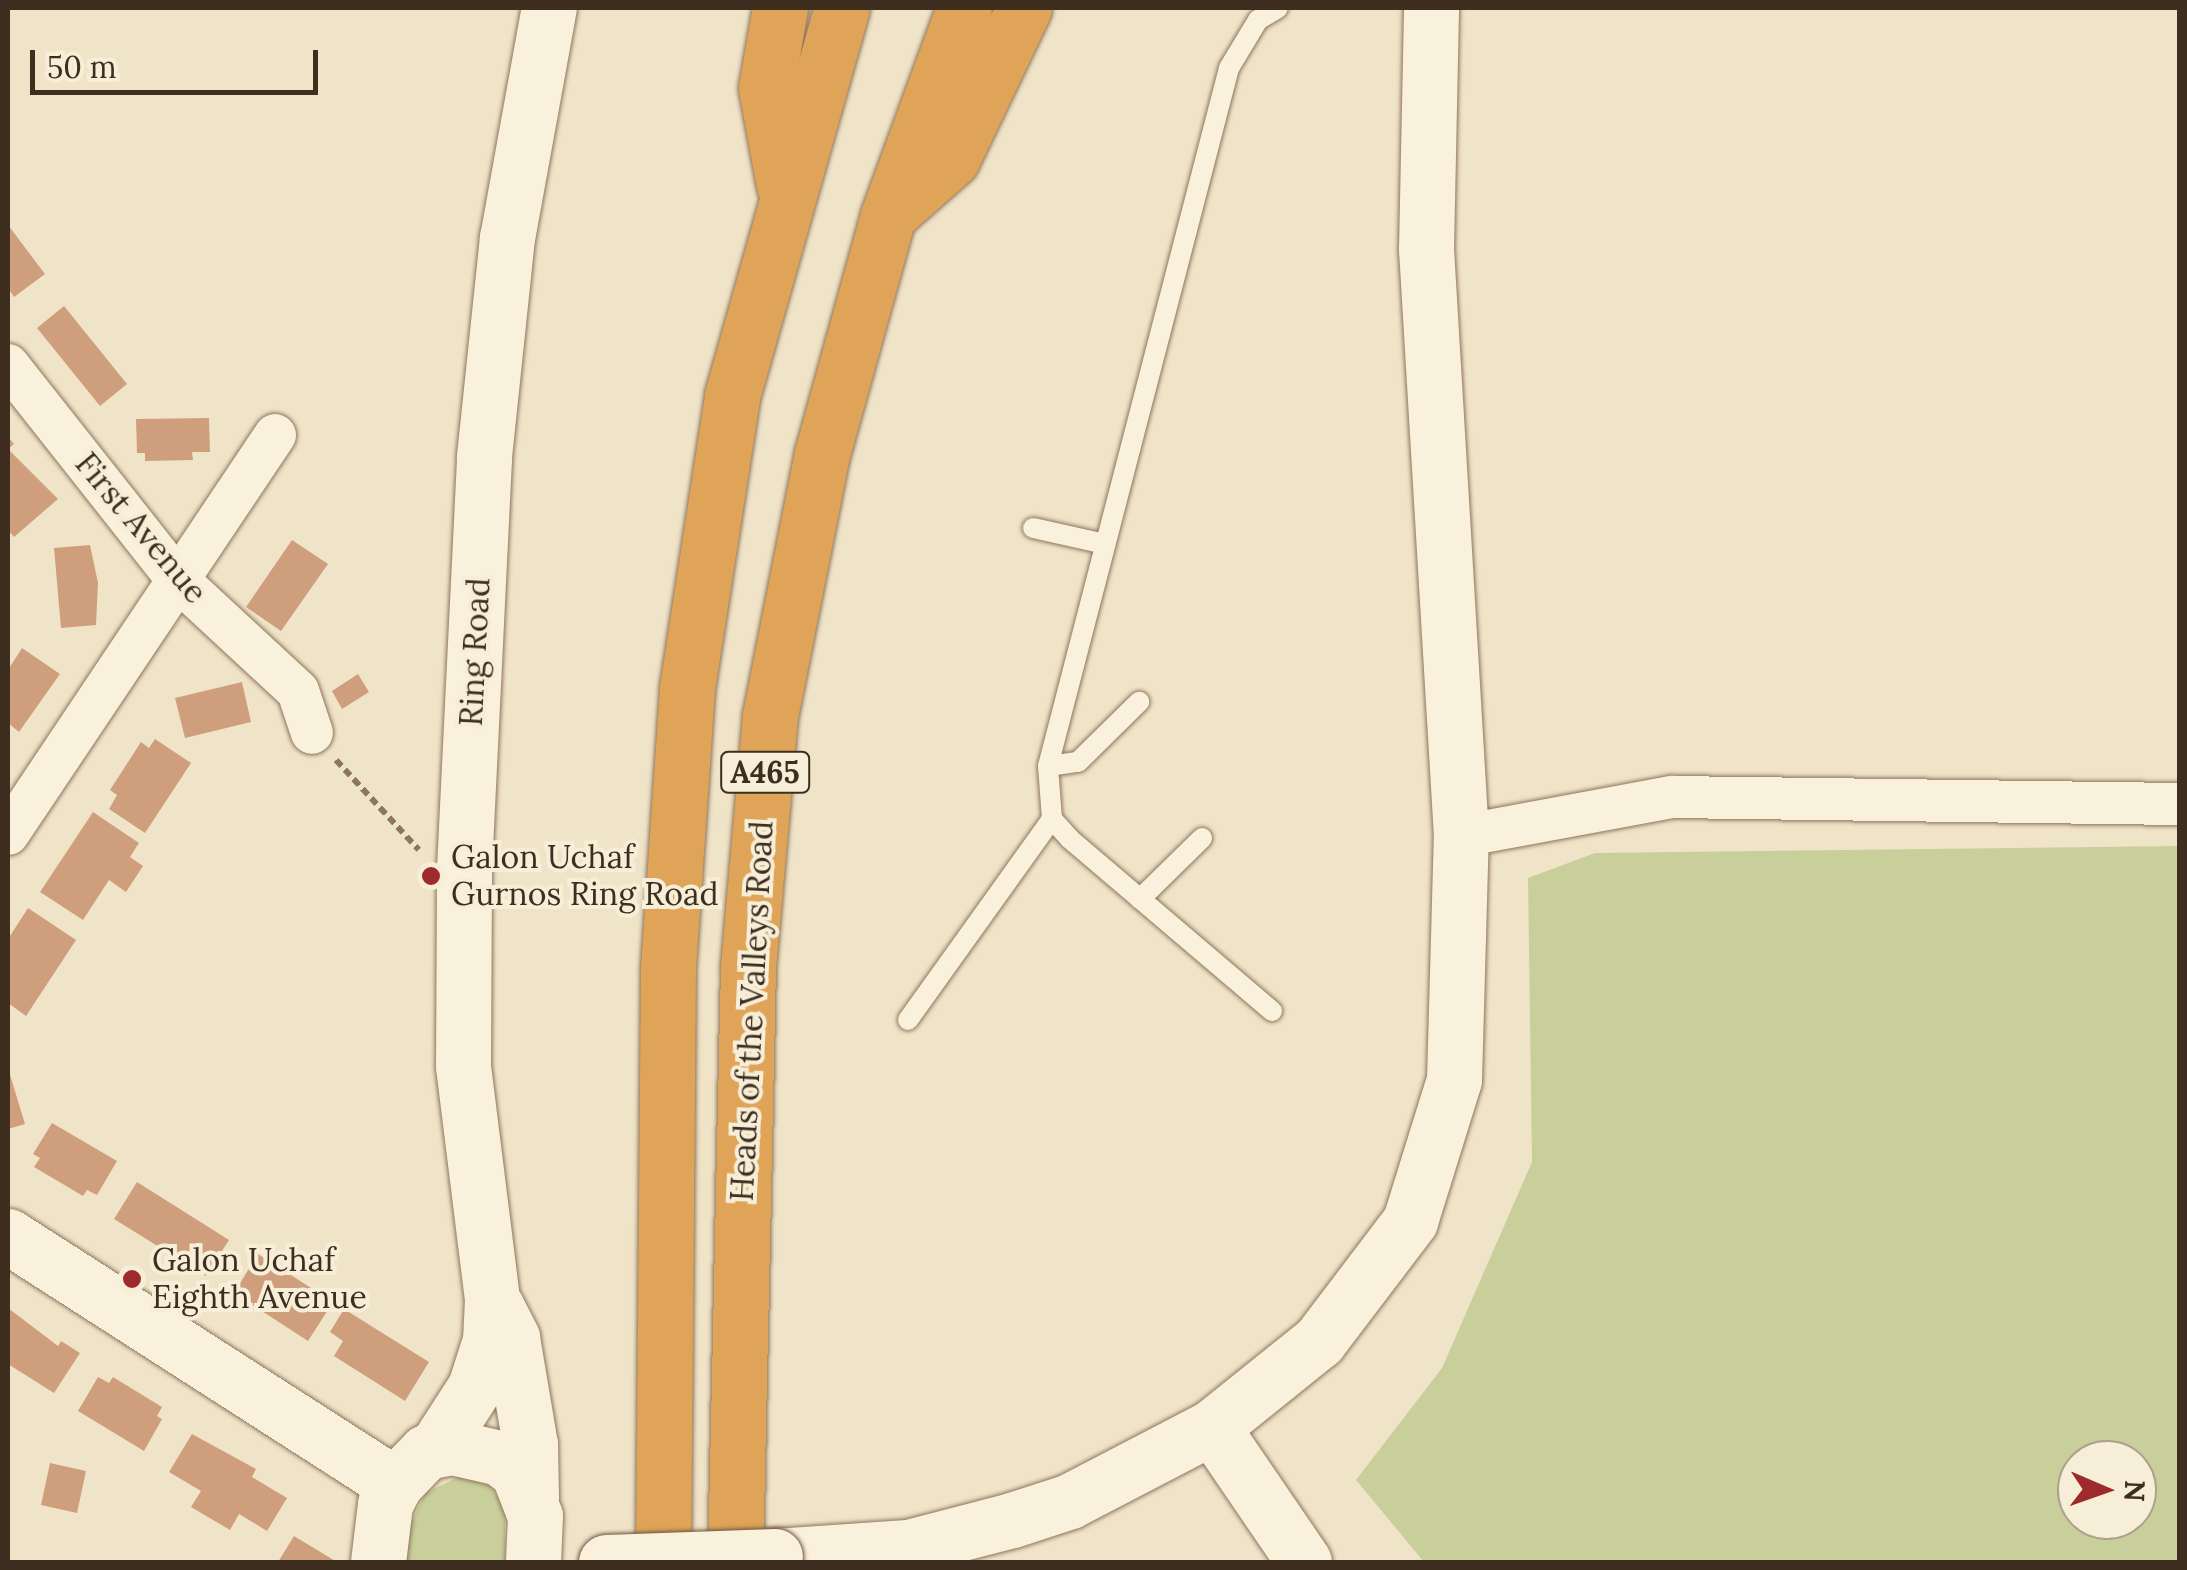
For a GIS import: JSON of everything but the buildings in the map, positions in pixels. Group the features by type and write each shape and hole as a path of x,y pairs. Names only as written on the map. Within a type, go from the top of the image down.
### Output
{"highway":[{"path":"780,8 766,88 785,193"},
{"name":"A465","path":"663,1562 668,968 687,688 732,396 785,193 842,8"},
{"name":"Heads of the Valleys Road","path":"755,1559 748,968 770,716 822,454 888,216 964,8"},
{"path":"888,216 952,160 1024,8"}],"street":[{"name":"Ring Road","path":"378,1562 385,1504 476,1387 490,1340 492,1299 463,1066 464,868 484,456 507,238 549,8"},
{"path":"603,1562 829,1557 908,1546 1070,1501 1212,1427 1319,1341 1410,1221 1454,1080 1461,836 1426,248 1431,8"},
{"name":"First Avenue","path":"8,365 178,580 298,692 312,733"},
{"path":"8,834 275,435"},
{"path":"1461,836 1672,798 2180,804"},
{"path":"8,1236 415,1467 452,1446 500,1458 518,1472 531,1498"},
{"name":"Ring Road","path":"492,1299 512,1338 530,1444 534,1562"},
{"path":"1212,1427 1304,1562"}],"lane":[{"path":"908,1020 1052,819 1048,766 1229,68 1258,20 1278,8"},
{"path":"1033,528 1105,544"},
{"path":"1048,766 1078,762 1138,702"},
{"path":"1052,819 1272,1012"},
{"path":"1140,900 1202,838"}],"path":[{"path":"312,733 388,821 438,868 464,868"}],"green space":[{"path":"2179,846 2179,1562 1424,1562 1356,1480 1442,1368 1532,1162 1528,878 1595,853"},
{"path":"463,1475 490,1486 505,1508 505,1562 406,1562 409,1528 425,1493"}],"place":[{"name":"Galon Uchaf Gurnos Ring Road","path":"431,876"},
{"name":"Galon Uchaf Eighth Avenue","path":"132,1279"}]}
